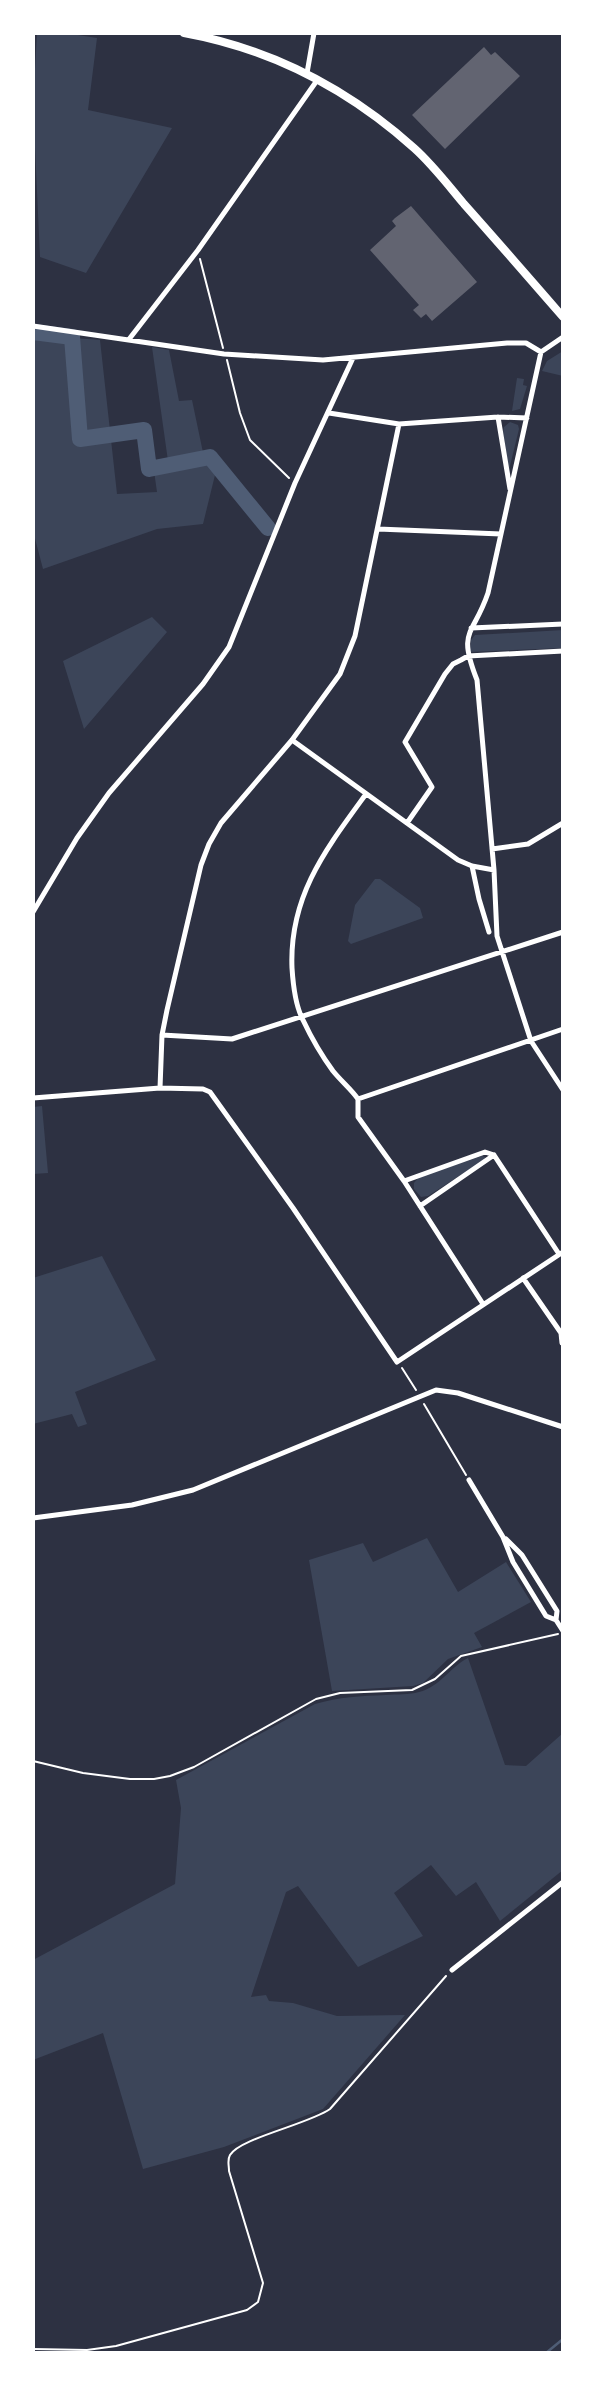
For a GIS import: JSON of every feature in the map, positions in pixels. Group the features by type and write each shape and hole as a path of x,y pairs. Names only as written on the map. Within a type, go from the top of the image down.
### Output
{"main road":[{"path":"184,33 257,51 318,79 377,117 417,151 563,317"}],"street":[{"path":"307,73 314,33"},
{"path":"130,338 198,250 318,79"},
{"path":"33,326 130,338 224,354 323,360 507,343 526,343 541,352"},
{"path":"563,337 541,352 488,593 466,638 468,656 477,680 494,870 496,936 531,1041 563,1090"},
{"path":"33,912 77,838 109,793 219,664 229,647 295,483 353,358"},
{"path":"329,413 399,424 498,417 527,418"},
{"path":"498,417 510,492"},
{"path":"160,1088 162,1035 201,865 221,823 292,740 340,674 349,655 399,424"},
{"path":"378,529 501,534"},
{"path":"471,628 563,624"},
{"path":"407,823 432,787 405,742 453,664 468,656 563,651"},
{"path":"292,740 458,860 494,870"},
{"path":"366,794 314,870 299,905 293,928 292,960 301,1017 334,1072 358,1098 358,1117 404,1181 483,1304"},
{"path":"492,849 528,844 563,823"},
{"path":"472,866 489,932"},
{"path":"162,1035 232,1039 563,932"},
{"path":"358,1098 563,1029"},
{"path":"33,1098 160,1088 203,1089 210,1092 293,1208 397,1362 561,1253 494,1155 485,1152 404,1181"},
{"path":"420,1206 494,1155"},
{"path":"523,1278 561,1333 562,1343"},
{"path":"33,1518 132,1505 193,1490 436,1390 458,1393 563,1427"},
{"path":"470,1480 503,1537 513,1562 547,1616 556,1620 563,1632"},
{"path":"503,1537 522,1555 557,1611 556,1620"},
{"path":"452,1970 563,1882"}],"path":[{"path":"198,250 240,413 250,440 295,483"},
{"path":"397,1362 470,1480"},
{"path":"33,1761 83,1773 130,1779 170,1776 194,1767 316,1699 340,1693 412,1690 435,1679 461,1656 563,1632"},
{"path":"33,2349 88,2350 116,2346 247,2310 258,2302 264,2283 229,2171 228,2160 231,2153 243,2145 313,2119 330,2109 452,1970"}],"shaded area":[{"path":"37,33 65,33 97,38 88,110 172,128 86,273 40,257 33,104"},
{"path":"33,335 100,340 117,494 157,492 153,464 168,461 152,347 169,350 179,401 192,400 205,462 213,463 215,475 203,524 157,529 43,569 33,531"},
{"path":"563,351 563,376 542,371 547,361"},
{"path":"517,378 524,379 523,385 527,386 520,409 512,411"},
{"path":"510,422 518,425 519,429 509,470 503,432"},
{"path":"152,617 167,632 84,729 63,661"},
{"path":"563,630 563,648 470,652 471,640 475,635"},
{"path":"375,879 380,879 420,908 423,918 351,944 348,941 355,905"},
{"path":"42,1106 48,1173 33,1174 33,1107"},
{"path":"485,1157 484,1160 428,1196 421,1197 414,1189 414,1183 419,1177"},
{"path":"102,1256 156,1360 75,1392 87,1424 78,1427 72,1414 33,1424 33,1278"},
{"path":"427,1538 458,1592 506,1562 531,1602 474,1633 482,1647 448,1659 423,1683 413,1686 332,1691 309,1560 363,1543 373,1562"},
{"path":"468,1658 505,1765 526,1766 563,1733 563,1870 500,1921 476,1882 456,1896 431,1865 394,1893 423,1936 358,1967 298,1886 286,1892 251,1997 266,1995 269,2001 293,2003 337,2016 405,2015 323,2109 224,2147 143,2169 103,2033 33,2060 33,1960 175,1884 181,1808 176,1780 315,1704 350,1697 419,1692 433,1686"}],"building":[{"path":"484,47 491,55 495,52 520,76 445,149 412,115"},
{"path":"411,206 477,282 432,321 426,314 421,318 413,310 419,305 370,250 396,226 392,221"}],"waterway":[{"path":"33,332 72,337 80,439 144,430 149,469 210,457 268,528"},
{"path":"546,2353 563,2339"}]}
